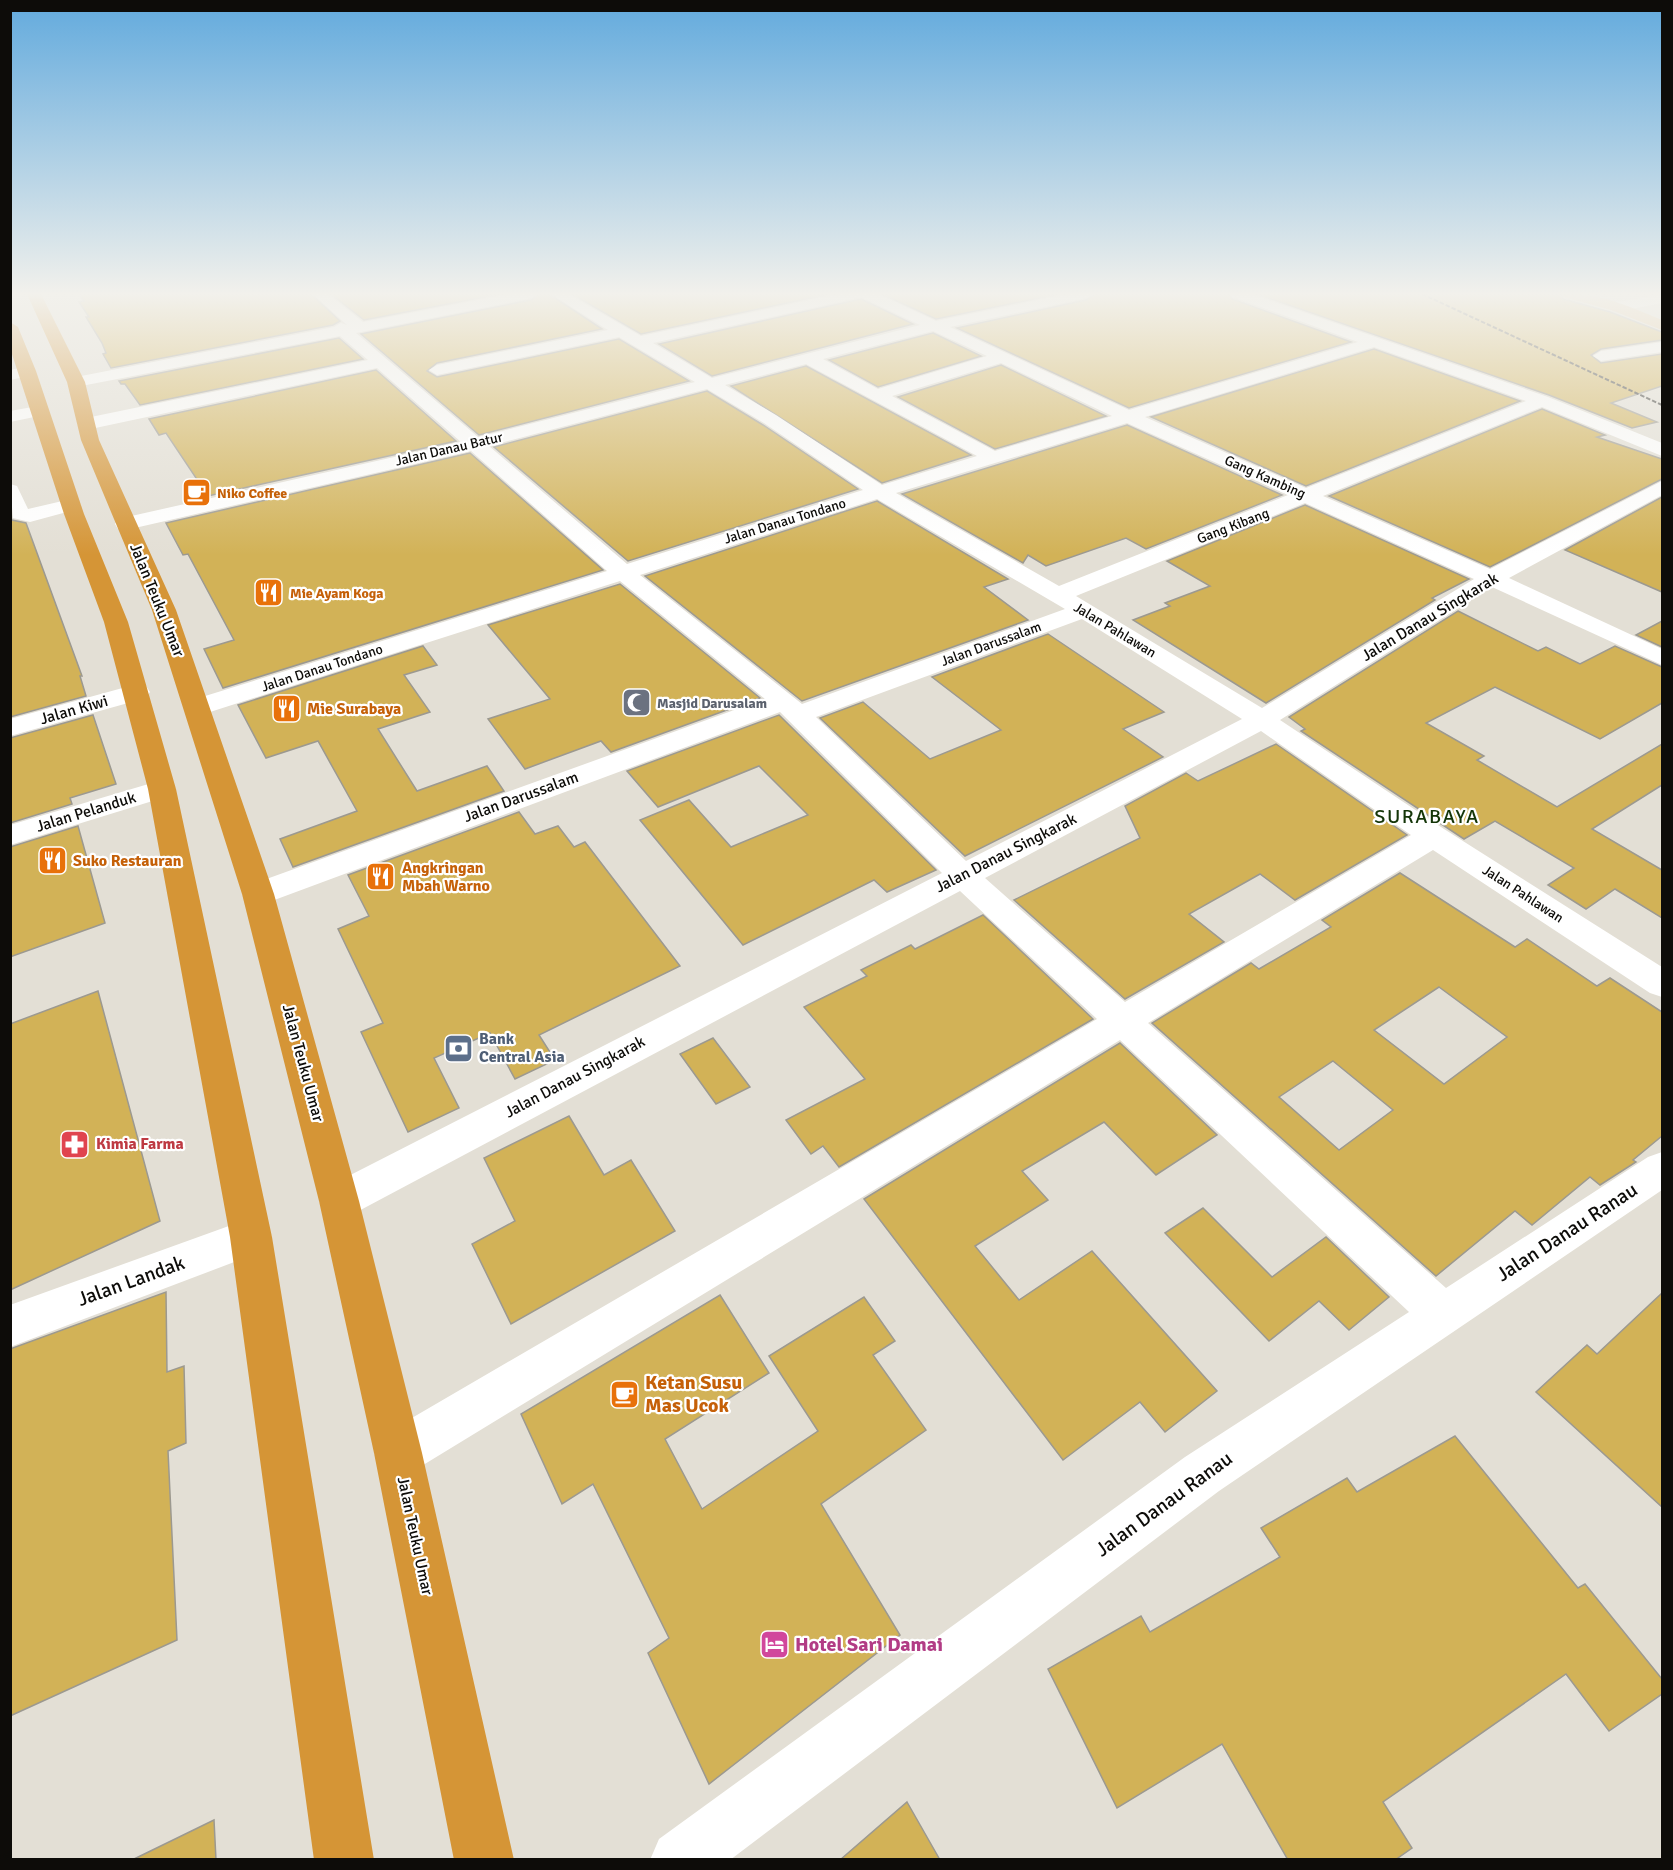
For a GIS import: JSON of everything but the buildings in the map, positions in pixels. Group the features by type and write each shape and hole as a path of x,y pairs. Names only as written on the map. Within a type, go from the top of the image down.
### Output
{"highway":[{"name":"Jalan Teuku Umar","path":"20,381 24,414 72,510 109,606 162,789 251,1237 344,1860"},
{"name":"Jalan Teuku Umar","path":"76,382 90,440 156,594 198,707 258,894 339,1201 398,1453 484,1860"},
{"path":"140,586 156,594 136,610 122,615 109,606 128,590 140,586"}],"street":[{"path":"86,424 289,381"},
{"path":"402,381 621,572 791,708 962,875 1443,1314"},
{"name":"Jalan Pahlawan","path":"704,381 770,419 879,492 1084,610 1262,720 1433,836 1662,984"},
{"name":"Jalan Danau Batur","path":"126,524 475,444 719,381"},
{"path":"850,381 993,457"},
{"path":"875,395 921,381"},
{"name":"Gang Kambing","path":"1054,381 1491,578 1662,658"},
{"name":"Jalan Danau Tondano","path":"198,707 621,572 1243,381"},
{"path":"1486,381 1542,401 1662,450"},
{"name":"Gang Kibang","path":"1057,595 1542,401"},
{"name":"Jalan Danau Singkarak","path":"339,1201 1262,720 1491,578 1662,488"},
{"path":"10,490 20,514 30,516 72,510"},
{"path":"10,528 72,510"},
{"name":"Jalan Darussalam","path":"258,894 791,708 1084,610"},
{"name":"Jalan Kiwi","path":"10,728 136,693"},
{"name":"Jalan Pelanduk","path":"10,834 162,789"},
{"path":"398,1453 1433,836"},
{"name":"Jalan Danau Ranau","path":"680,1860 1202,1474 1662,1169"},
{"name":"Jalan Landak","path":"10,1326 251,1237"}],"railway":[{"path":"1611,381 1662,405"}],"place":[{"name":"Niko Coffee","path":"196,493"},
{"name":"Mie Ayam Koga","path":"269,593"},
{"name":"Masjid Darusalam","path":"636,703"},
{"name":"Mie Surabaya","path":"286,709"},
{"name":"Suko Restauran","path":"52,861"},
{"name":"Angkringan Mbah Warno","path":"381,877"},
{"name":"Bank Central Asia","path":"458,1048"},
{"name":"Kimia Farma","path":"75,1144"},
{"name":"Ketan Susu Mas Ucok","path":"624,1394"},
{"name":"Hotel Sari Damai","path":"774,1644"}],"district":[{"name":"SURABAYA","path":"1427,816"}]}
